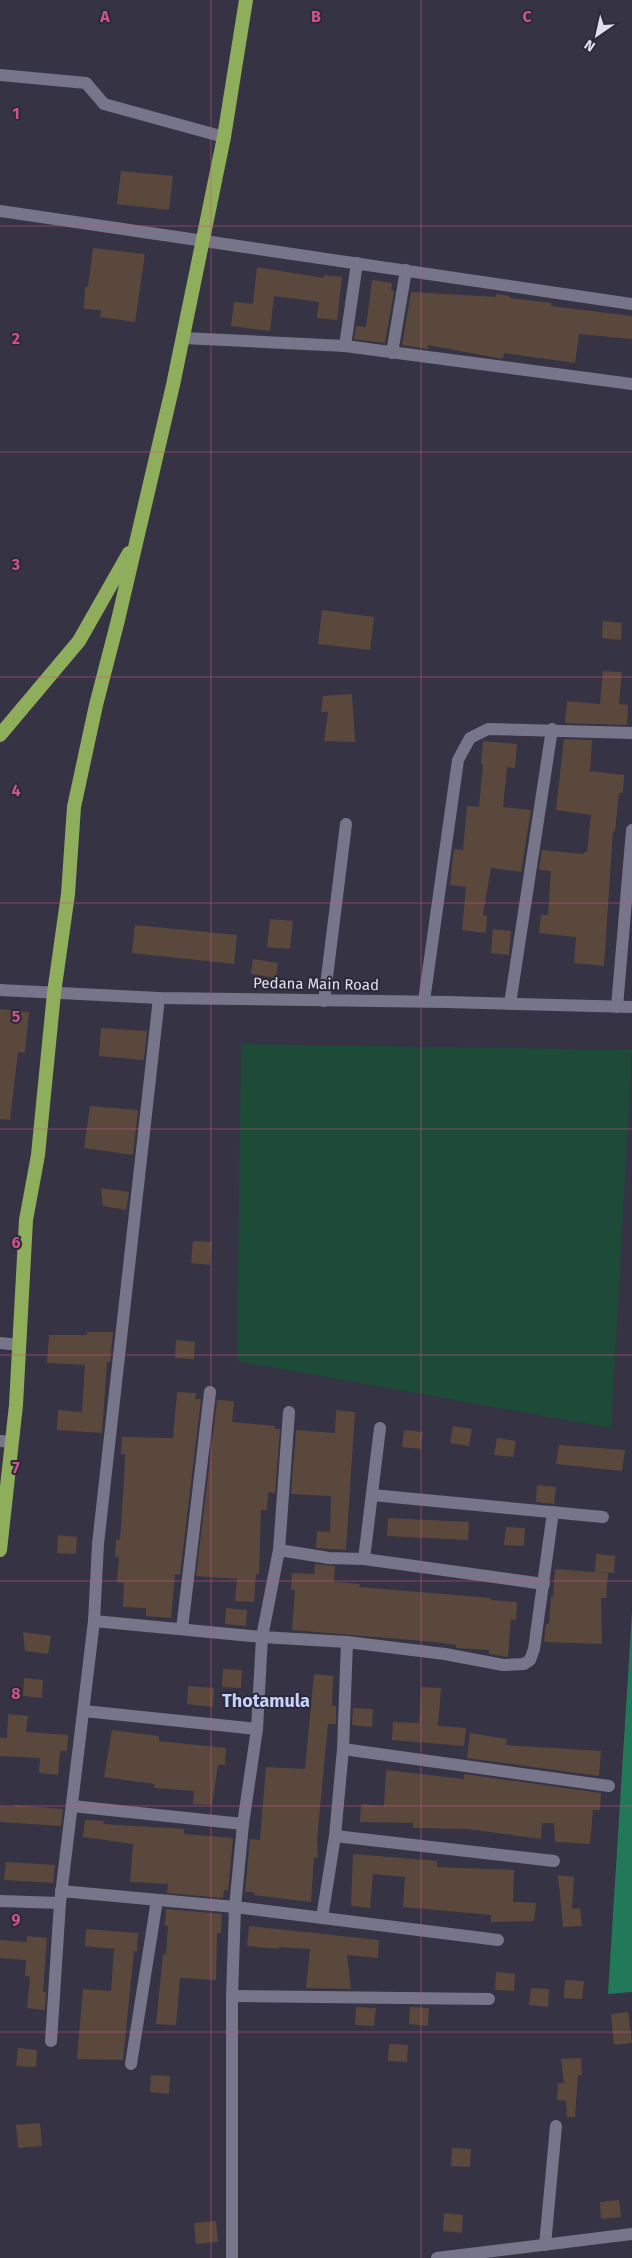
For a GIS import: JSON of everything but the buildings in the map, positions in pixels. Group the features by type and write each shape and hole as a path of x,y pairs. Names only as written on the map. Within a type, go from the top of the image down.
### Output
{"highway":[{"path":"0,1550 6,1441 20,1345 24,1239 38,1155 54,994 68,894 74,807 96,705 158,454 204,240 224,137 246,0"},
{"path":"0,736 79,641 136,541"}],"street":[{"path":"0,75 86,83 104,104 224,137"},
{"path":"0,211 632,304"},
{"path":"345,346 358,263"},
{"path":"392,353 406,270"},
{"path":"183,338 345,346 632,384"},
{"path":"424,1001 458,760 470,738 488,729 552,729 632,733"},
{"path":"510,1004 552,729"},
{"path":"324,1000 346,824"},
{"path":"617,1007 632,830"},
{"name":"Pedana Main Road","path":"0,990 159,998 424,1001 632,1007"},
{"path":"51,2041 60,1897 94,1621 98,1544 159,998"},
{"path":"0,1343 20,1345"},
{"path":"182,1629 210,1392"},
{"path":"232,2258 232,1996 235,1907 243,1824 257,1729 262,1637 279,1550 289,1412"},
{"path":"364,1559 380,1428"},
{"path":"372,1494 603,1517"},
{"path":"94,1621 262,1637 347,1642 445,1654 503,1665 524,1664 530,1660 534,1649 553,1512"},
{"path":"279,1550 329,1558 364,1559 544,1584"},
{"path":"322,1918 335,1836 343,1749 347,1642"},
{"path":"84,1711 257,1729"},
{"path":"343,1749 609,1786"},
{"path":"72,1806 243,1824"},
{"path":"335,1836 554,1861"},
{"path":"0,1901 60,1897 157,1900 235,1907 498,1940"},
{"path":"131,2064 157,1900"},
{"path":"232,1996 489,1999"},
{"path":"545,2245 556,2126"},
{"path":"437,2258 632,2234"}],"green space":[{"path":"241,1044 632,1050 611,1428 237,1361"},
{"path":"632,1612 632,1992 608,1994"}],"district":[{"name":"Thotamula","path":"266,1701"}]}
